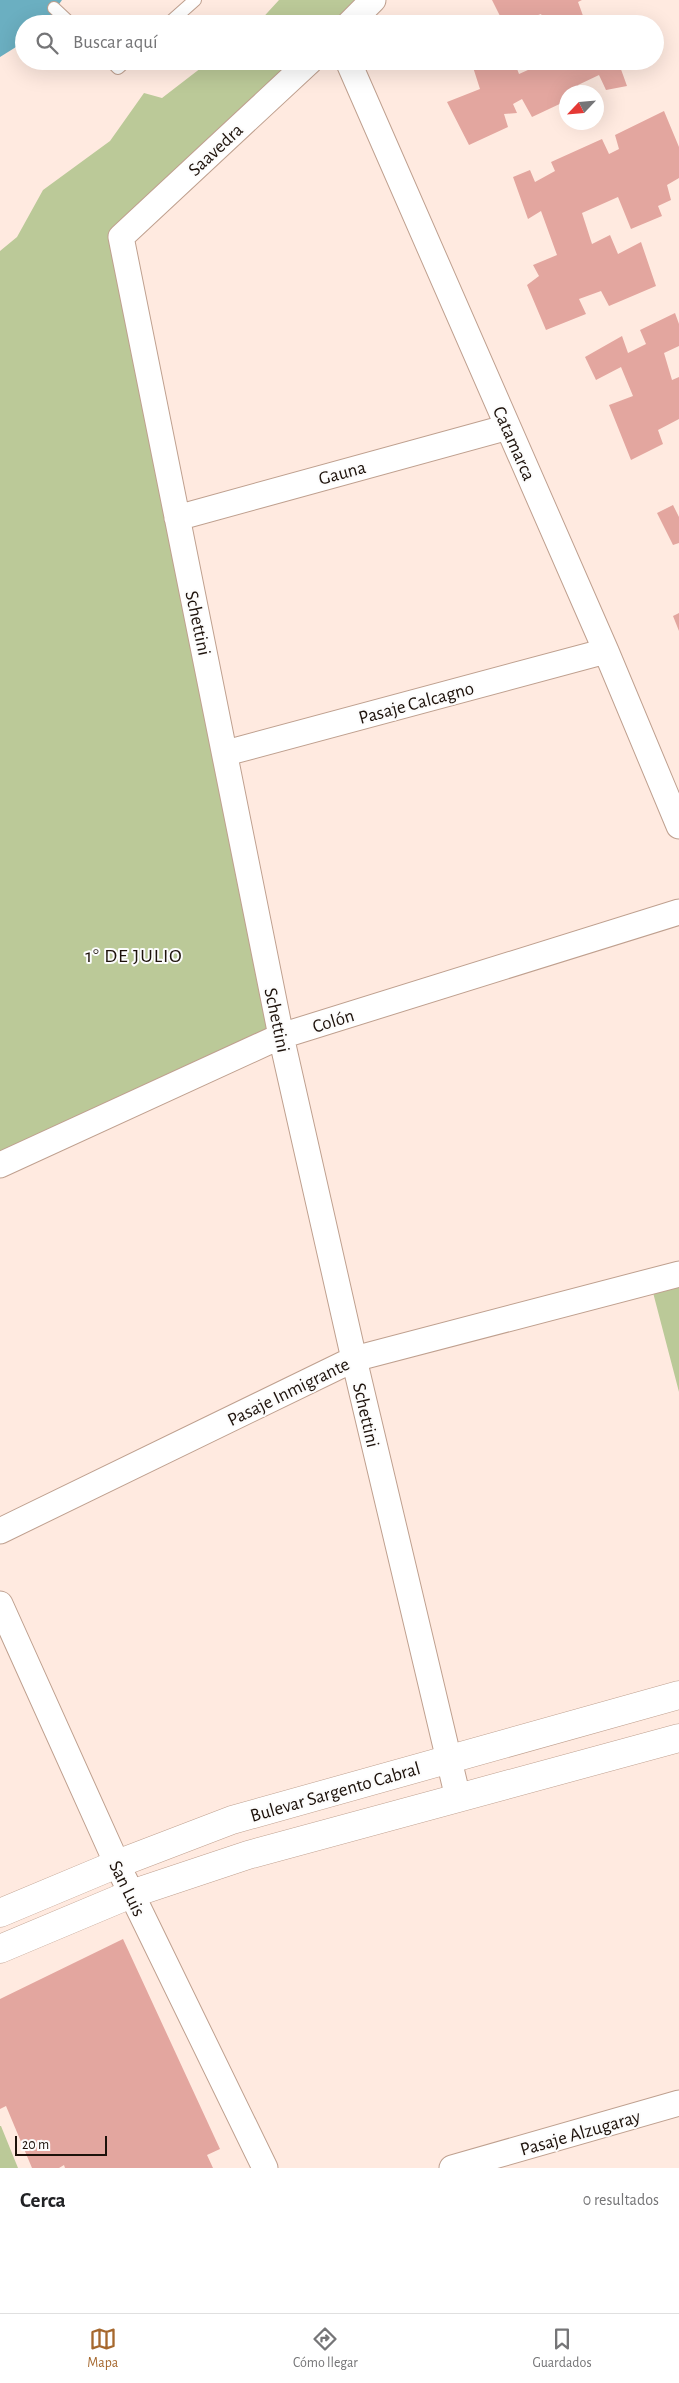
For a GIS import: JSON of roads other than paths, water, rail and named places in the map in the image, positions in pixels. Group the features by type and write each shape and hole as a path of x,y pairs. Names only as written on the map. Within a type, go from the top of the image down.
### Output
{"main road":[{"name":"Bulevar Sargento Cabral","path":"0,1913 117,1864 232,1820 679,1695"},
{"name":"Bulevar Sargento Cabral","path":"0,1949 131,1894 248,1856 679,1738"}],"street":[{"path":"358,15 373,0"},
{"name":"Saavedra","path":"121,237 300,70"},
{"name":"Catamarca","path":"352,70 606,651 679,826"},
{"name":"Schettini","path":"121,237 226,752 281,1036 354,1358 458,1798"},
{"name":"Gauna","path":"177,518 508,427"},
{"name":"Pasaje Calcagno","path":"226,752 606,651"},
{"name":"Colón","path":"0,1165 281,1036 679,912"},
{"name":"Pasaje Inmigrante","path":"0,1531 354,1358 679,1274"},
{"name":"San Luis","path":"0,1604 131,1894 265,2168"},
{"name":"Pasaje Alzugaray","path":"452,2168 679,2103"}],"lane":[{"path":"178,15 195,0"},
{"path":"54,8 61,15"}],"water":[{"path":"0,0 62,0 51,15 15,15 15,48 0,57"}],"district":[{"name":"1° DE JULIO","path":"134,955"}]}
